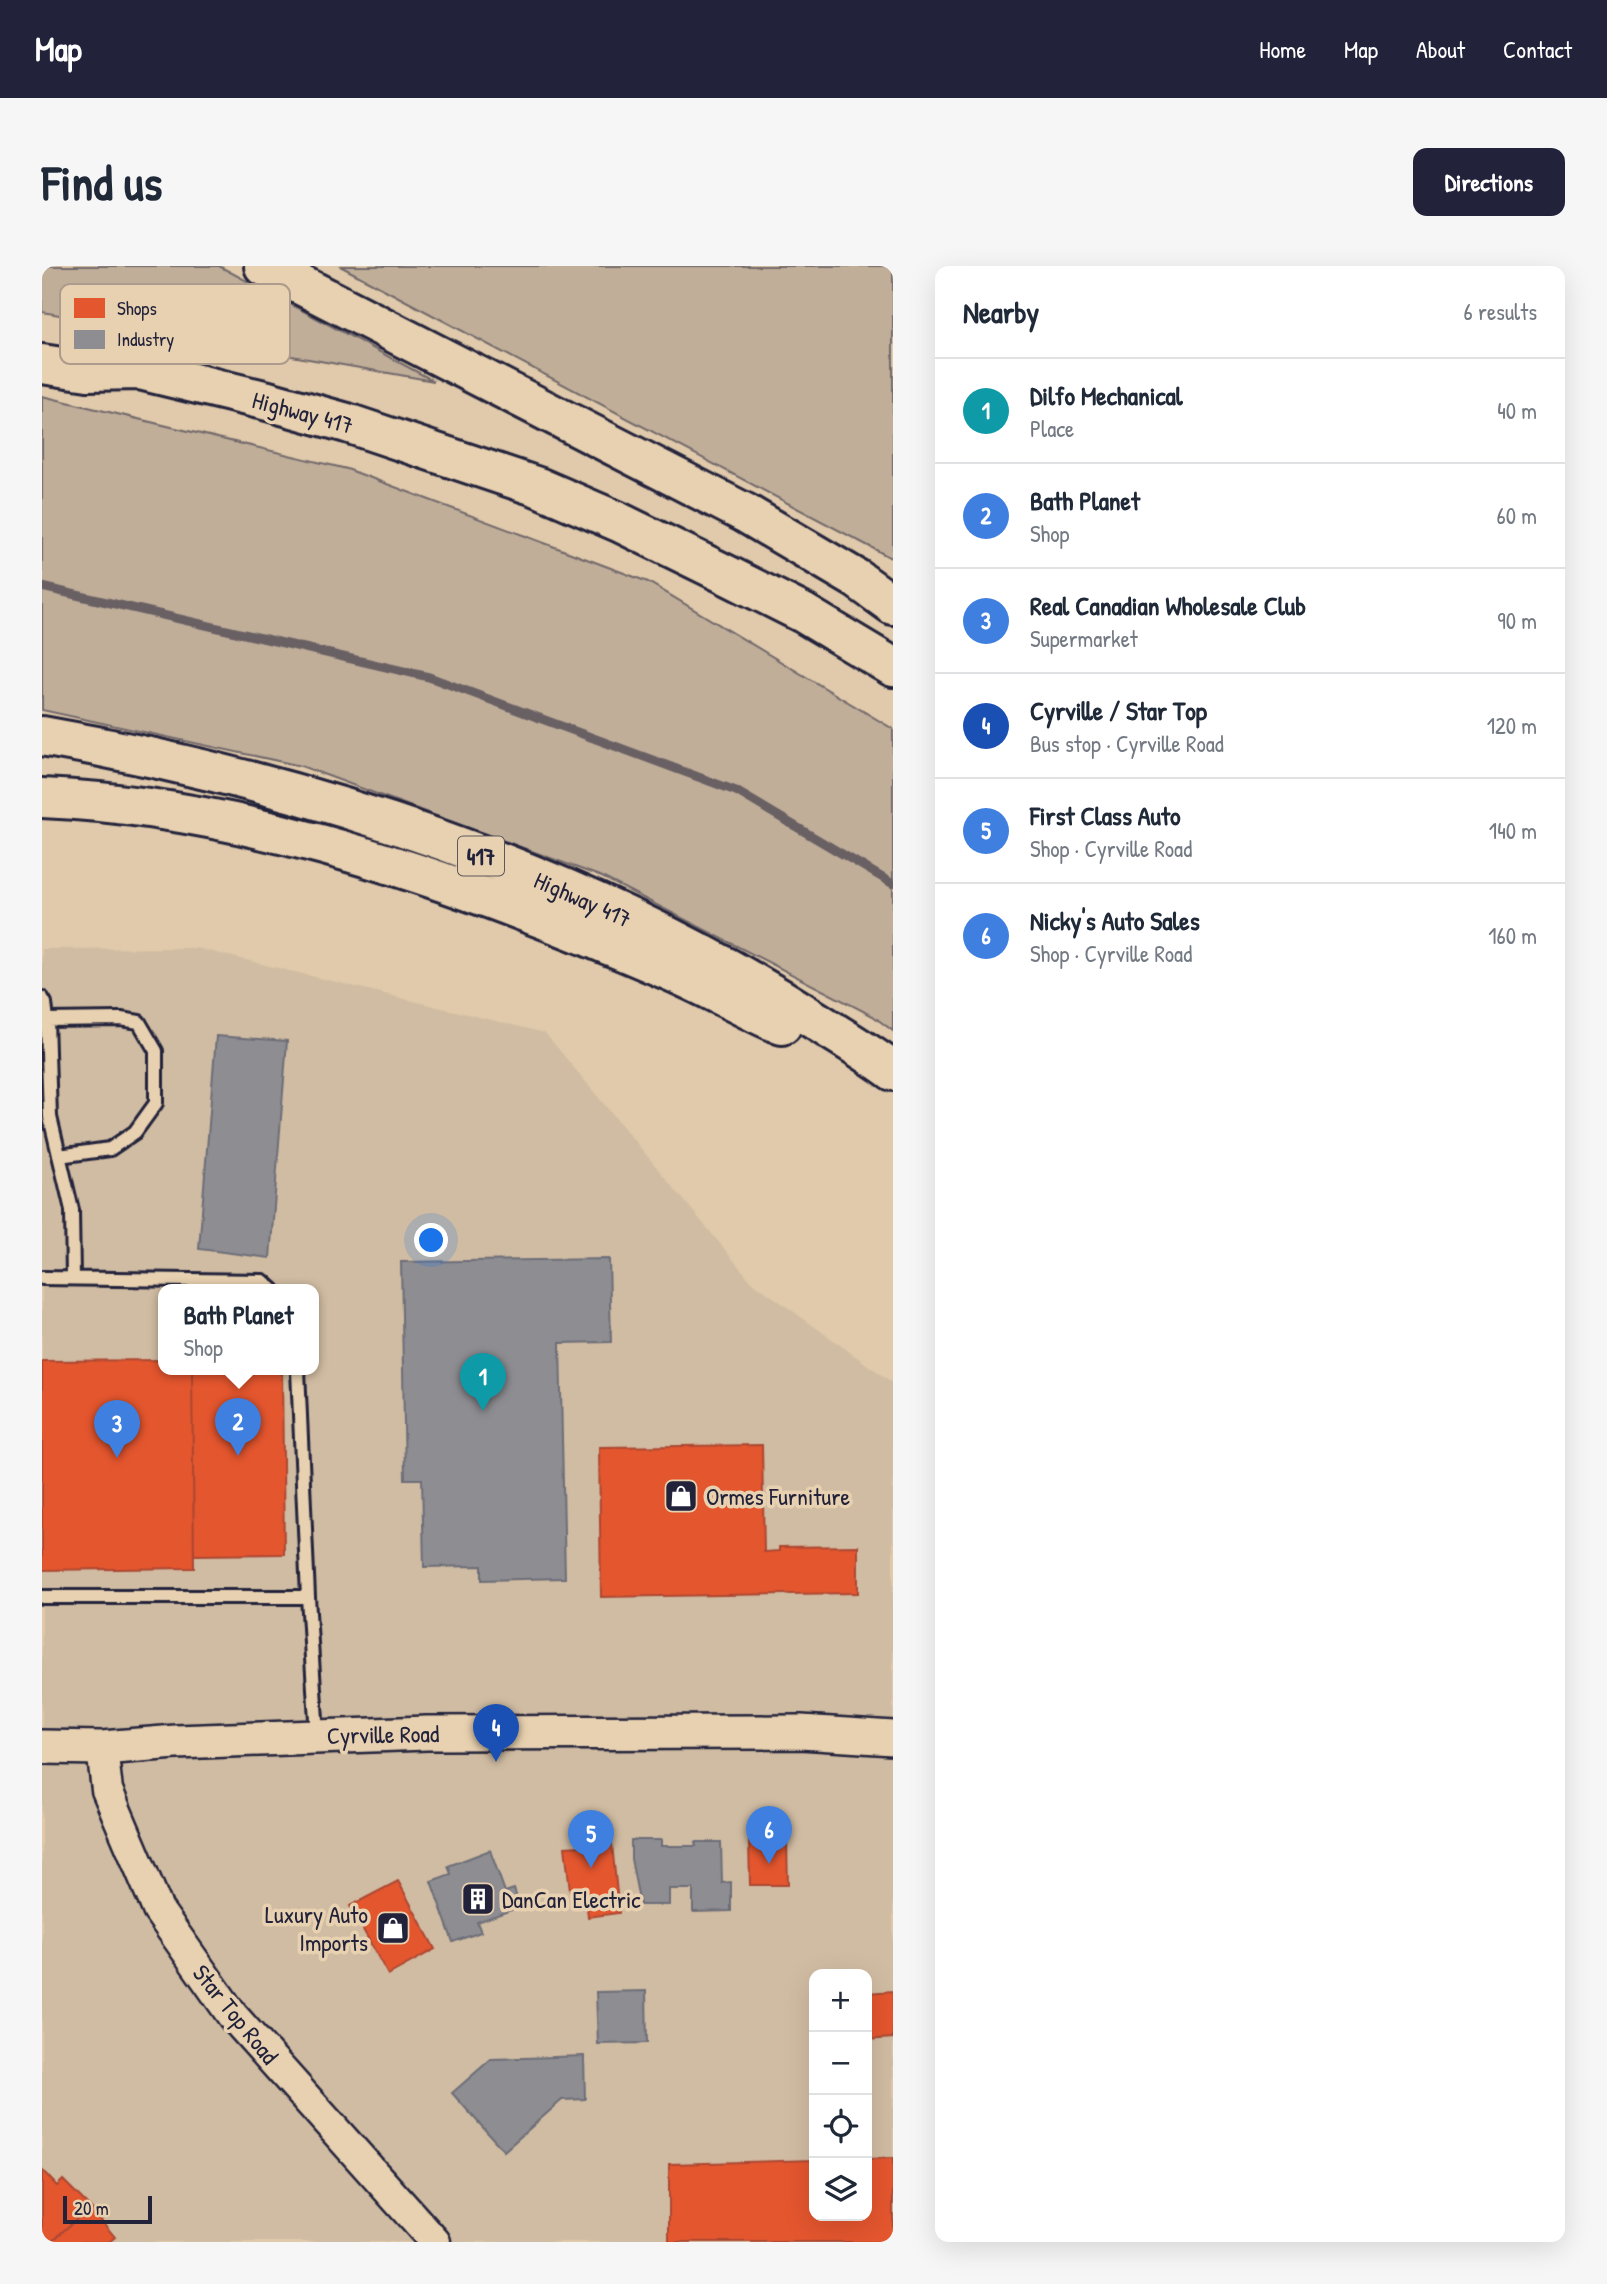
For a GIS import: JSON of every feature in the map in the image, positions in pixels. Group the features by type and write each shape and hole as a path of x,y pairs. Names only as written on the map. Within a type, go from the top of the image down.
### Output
{"highway":[{"path":"264,266 745,513 856,579 893,605"},
{"path":"42,338 60,341"},
{"name":"Highway 417","path":"42,364 88,371 139,370 347,423 538,487 619,522 803,613 893,667"},
{"path":"128,364 139,370"},
{"name":"Highway 417","path":"42,736 122,750 289,793 485,858 603,906 686,946 769,991 889,1068"},
{"path":"42,798 73,799 202,817 359,855 589,937 691,981 762,1017 889,1068"}],"main road":[{"name":"Cyrville Road","path":"42,1747 102,1748 317,1735 537,1732 774,1732 893,1738"}],"street":[{"name":"Star Top Road","path":"102,1748 107,1790 158,1910 232,2015 435,2242"}],"lane":[{"path":"42,998 47,1020 50,1117 72,1210 73,1278"},
{"path":"47,1020 121,1019 139,1022 156,1051 156,1103 135,1132 110,1149 60,1156"},
{"path":"42,1278 263,1281 266,1284"},
{"path":"298,1375 317,1735"},
{"path":"42,1597 308,1597"}],"shaded area":[{"path":"42,266 219,266 253,284 60,284 60,315 42,312"},
{"path":"340,266 893,266 893,559"},
{"path":"290,304 434,381 290,356"},
{"path":"42,396 347,469 648,582 893,729 893,1031 873,1016 602,877 301,766 42,710"},
{"path":"196,948 545,1033 751,1281 893,1383 893,2242 42,2242 42,949"}],"building: Shops":[{"path":"158,1360 158,1375 192,1375 194,1568 42,1570 42,1361"},
{"path":"192,1375 282,1375 284,1554 194,1555"},
{"name":"Ormes Furniture","path":"762,1445 764,1552 779,1551 779,1547 858,1546 858,1593 601,1597 599,1447"},
{"path":"592,1842 592,1846 612,1844 619,1913 588,1917 585,1889 570,1891 565,1847"},
{"path":"749,1842 787,1842 788,1885 750,1885"},
{"name":"Luxury Auto Imports","path":"398,1881 435,1949 388,1975 350,1906"},
{"path":"893,1991 893,2038 872,2040 872,1993"},
{"path":"893,2158 893,2242 669,2242 669,2164 809,2160 809,2221 872,2221 872,2159"},
{"path":"42,2170 57,2186 63,2180 90,2207 51,2242 42,2242"},
{"path":"90,2207 115,2237 109,2242 51,2242"}],"building: Industry":[{"path":"216,1036 287,1041 270,1258 199,1249"},
{"path":"609,1259 611,1342 560,1343 565,1578 482,1580 482,1566 424,1567 422,1479 405,1479 401,1262"},
{"path":"631,1840 661,1840 661,1846 696,1846 695,1842 721,1842 722,1883 731,1882 731,1911 693,1912 693,1889 669,1889 669,1905 640,1905 631,1859"},
{"name":"DanCan Electric","path":"490,1850 505,1892 514,1889 520,1907 477,1922 481,1932 453,1942 431,1881 451,1874 448,1866"},
{"path":"646,1991 647,2043 598,2044 596,1992"},
{"path":"584,2056 585,2099 562,2100 504,2151 452,2093 491,2059"}],"waterway":[{"path":"42,587 429,677 736,791 893,884"}],"place":[{"name":"Dilfo Mechanical","path":"483,1411"},
{"name":"Bath Planet","path":"238,1456"},
{"name":"Real Canadian Wholesale Club","path":"117,1458"},
{"name":"Ormes Furniture","path":"681,1496"},
{"name":"Cyrville / Star Top","path":"496,1762"},
{"name":"Nicky's Auto Sales","path":"769,1864"},
{"name":"First Class Auto","path":"591,1868"},
{"name":"DanCan Electric","path":"478,1899"},
{"name":"Luxury Auto Imports","path":"393,1928"}]}
